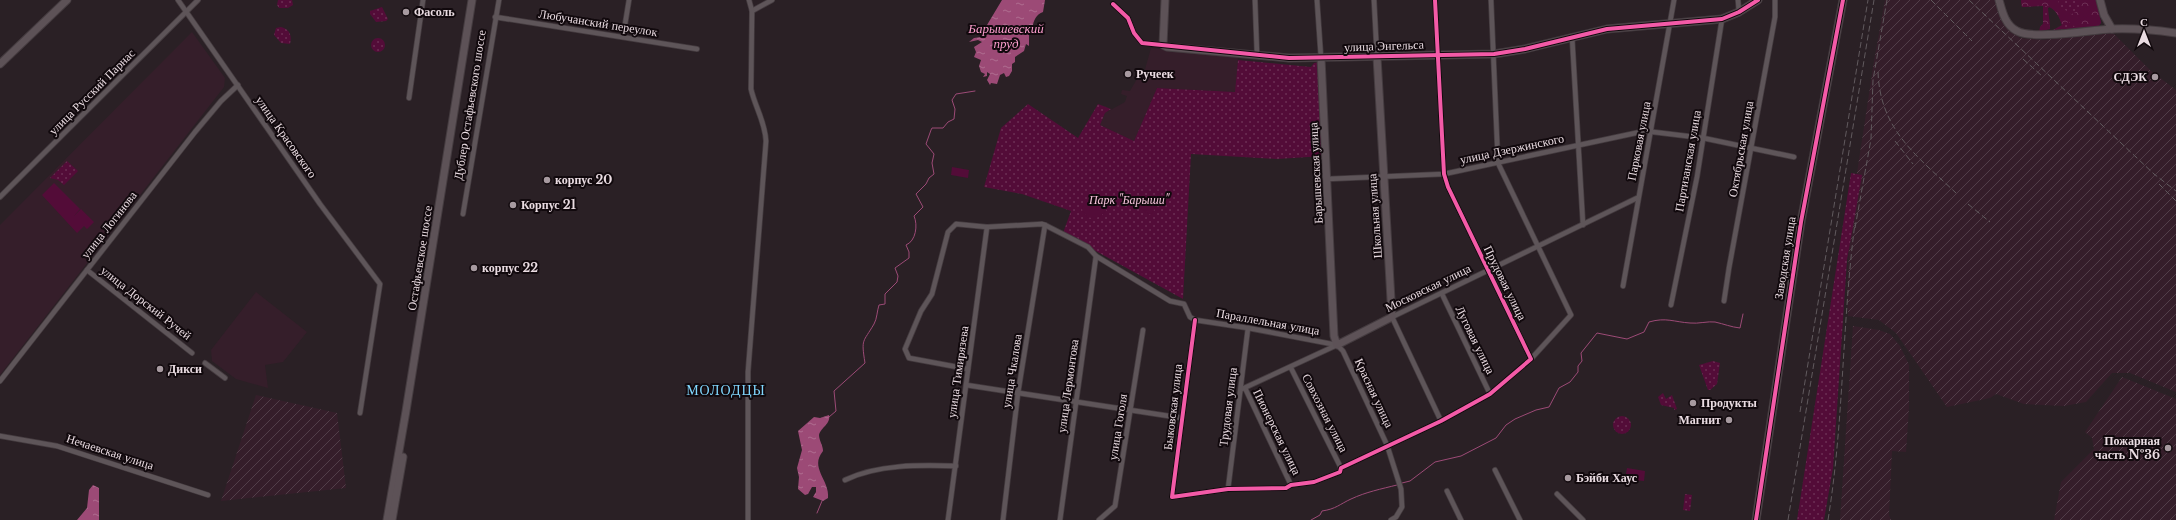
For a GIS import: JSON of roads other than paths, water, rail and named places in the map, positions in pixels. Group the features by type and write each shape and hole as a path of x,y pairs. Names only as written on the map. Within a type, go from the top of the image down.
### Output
{"street":[{"path":"0,64 67,0"},
{"name":"улица Красовского","path":"178,0 320,204 380,284 360,413"},
{"name":"улица Русский Парнас","path":"0,197 198,0"},
{"path":"408,98 424,0"},
{"name":"Остафьевское шоссе","path":"387,520 408,401 472,0"},
{"name":"Остафьевское шоссе","path":"392,520 477,0"},
{"name":"Дублер Остафьевского шоссе","path":"462,214 499,0"},
{"path":"623,37 629,0"},
{"path":"748,520 748,372 766,141 765,128 754,102 751,89 752,11 749,0"},
{"path":"752,11 772,0"},
{"path":"1163,45 1165,0"},
{"path":"1255,0 1257,54"},
{"name":"Барышевская улица","path":"1317,0 1322,58 1334,336 1337,345"},
{"name":"Школьная улица","path":"1374,0 1392,317 1441,421"},
{"name":"Прудовая улица","path":"1435,0 1444,174 1448,186 1531,359"},
{"path":"1228,489 1286,488 1291,485 1314,482 1340,472 1341,468 1387,445 1441,421 1490,394 1531,359 1571,315 1498,163 1491,0"},
{"name":"Парковая улица","path":"1623,286 1637,198 1652,130 1674,0"},
{"path":"1738,0 1739,12"},
{"name":"улица Энгельса","path":"1113,4 1128,18 1134,33 1142,43 1289,58 1322,58 1494,54 1526,49 1572,36 1607,29 1722,19 1739,12 1758,0"},
{"name":"Октябрьская улица","path":"1724,301 1775,17 1775,0"},
{"name":"Заводская улица","path":"1756,520 1799,235 1843,0"},
{"path":"1999,0 2007,22 2011,27 2022,34 2112,29 2143,29 2176,33"},
{"path":"2100,0 2107,23 2112,29"},
{"name":"Любучанский переулок","path":"495,17 697,49"},
{"name":"Партизанская улица","path":"1672,305 1703,138 1722,19"},
{"path":"1572,36 1580,146 1583,225"},
{"name":"улица Логинова","path":"0,381 195,132 221,101 238,85"},
{"path":"1652,130 1752,147 1794,157"},
{"name":"улица Дзержинского","path":"1327,179 1444,174 1652,130"},
{"name":"Московская улица","path":"1337,345 1637,198"},
{"path":"968,369 909,358 905,349 921,311 932,294 948,232 956,224 988,227 1045,225 1088,247 1096,256 1170,301 1184,304 1190,317 1195,320"},
{"name":"улица Чкалова","path":"1003,520 1018,393 1045,225"},
{"name":"улица Тимирязева","path":"948,520 988,227"},
{"name":"улица Лермонтова","path":"1060,520 1075,401 1096,256"},
{"name":"улица Дорский Ручей","path":"87,270 192,353"},
{"name":"Луговая улица","path":"1442,294 1490,394"},
{"name":"Параллельная улица","path":"1195,320 1248,328 1337,345"},
{"name":"Быковская улица","path":"1195,320 1172,497 1228,489"},
{"name":"Трудовая улица","path":"1228,489 1242,389 1248,328"},
{"name":"улица Гоголя","path":"1099,520 1115,506 1143,330"},
{"path":"1242,389 1337,345"},
{"name":"Красная улица","path":"1337,345 1343,351 1387,445 1401,489 1402,507 1397,519"},
{"path":"205,363 225,378"},
{"name":"Совхозная улица","path":"1290,368 1341,468"},
{"path":"966,385 1182,418"},
{"name":"Пионерская улица","path":"1242,389 1291,485"},
{"name":"Нечаевская улица","path":"1,436 57,446 208,495"},
{"path":"845,480 859,473 921,465 956,466"},
{"path":"1495,470 1520,520"},
{"path":"1447,491 1461,520"},
{"path":"1557,494 1583,520"},
{"path":"1391,520 1397,519"}],"water":[{"name":"Барышевский пруд","path":"1002,0 1045,0 1043,12 1036,17 1033,29 1029,33 1029,46 1026,44 1024,51 1015,57 1015,62 1012,64 1012,71 1009,76 1006,77 1004,73 1000,75 997,84 991,83 990,85 987,80 990,74 987,72 987,76 983,77 985,74 981,72 979,66 981,60 974,57 976,52 974,47 982,42 978,40 969,42 974,38 981,37 983,28 987,25"},
{"path":"829,415 829,421 819,435 823,451 819,457 818,463 828,492 828,498 823,501 813,497 816,492 816,487 812,487 808,494 805,495 798,489 799,477 797,468 802,450 798,431 814,417 820,418"},
{"path":"93,485 99,488 99,520 77,520 87,508 89,490"}],"waterway":[{"path":"829,417 836,411 834,391 865,363 863,349 864,341 875,322 879,305 885,304 885,294 897,282 898,276 895,268 909,258 909,252 906,245 914,236 916,228 914,216 923,207 916,194 934,174 932,163 934,154 926,144 931,130 932,128 943,128 948,122 954,119 955,109 952,100 956,94 975,91"},
{"path":"1402,483 1410,481 1435,462 1461,456 1496,438 1506,425 1515,419 1536,410 1549,407 1559,388 1570,382 1578,372 1578,366 1582,361 1581,353 1597,333 1627,339 1644,332 1649,322 1660,320 1693,323 1715,322 1740,328 1743,314"},
{"path":"1311,520 1320,515 1322,511 1334,508 1347,501 1374,491 1397,485"},
{"path":"817,513 822,501"}],"railway":[{"path":"1800,412 1868,0"},
{"path":"1788,520 1874,0"},
{"path":"1855,228 1871,139 1873,80 1887,0"},
{"path":"1931,0 1972,41"},
{"path":"1969,0 2154,174 2176,191"},
{"path":"2023,59 2042,76"},
{"path":"1878,72 1880,92 1893,126 1915,154 1956,193"},
{"path":"1895,141 1913,164"},
{"path":"2159,184 2176,201"},
{"path":"1968,204 1990,222"},
{"path":"1828,520 1837,446 1855,223"}],"place":[{"name":"Фасоль","path":"406,12"},
{"name":"Ручеек","path":"1128,74"},
{"name":"СДЭК","path":"2155,77"},
{"name":"корпус 20","path":"547,180"},
{"name":"Корпус 21","path":"513,205"},
{"name":"корпус 22","path":"474,268"},
{"name":"Дикси","path":"160,369"},
{"name":"Продукты","path":"1693,403"},
{"name":"Магнит","path":"1729,420"},
{"name":"Пожарная часть №36","path":"2168,448"},
{"name":"Бэйби Хаус","path":"1568,478"}],"district":[{"name":"МОЛОДЦЫ","path":"726,390"}],"park label":[{"name":"Парк \"Барыши\"","path":"1129,200"}]}
